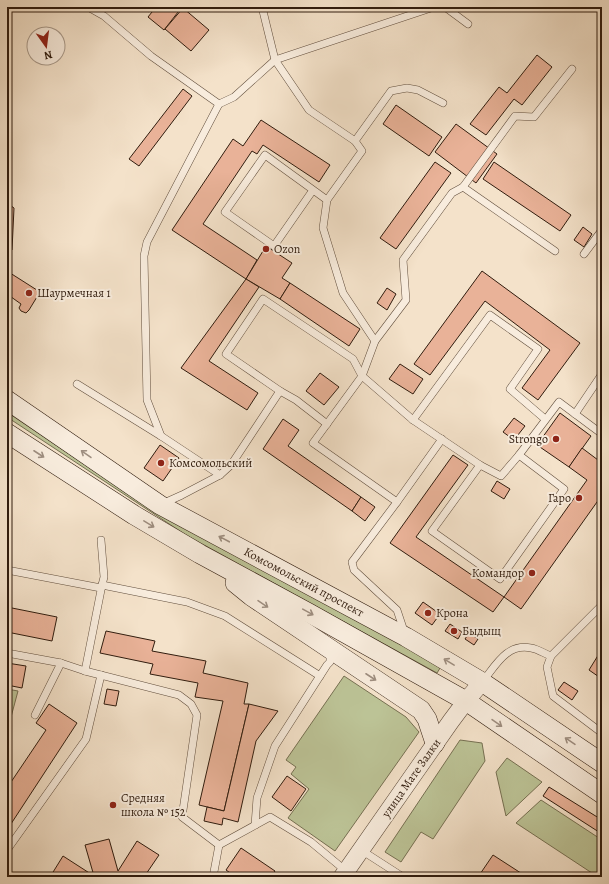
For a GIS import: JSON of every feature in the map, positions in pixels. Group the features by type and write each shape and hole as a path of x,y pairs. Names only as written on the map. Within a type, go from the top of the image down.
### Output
{"main road":[{"name":"Комсомольский проспект","path":"7,400 160,505 406,637 482,682 602,763"},
{"name":"Комсомольский проспект","path":"11,439 200,554 310,613 466,701 602,794"},
{"path":"200,554 251,596 421,710 427,720 435,743"}],"street":[{"name":"улица Мате Залки","path":"344,874 435,743 482,682"}],"lane":[{"path":"88,7 104,16 151,56 219,104"},
{"path":"262,7 276,60 309,110 355,141 362,151 327,200 323,228 343,293 375,341"},
{"path":"161,436 147,400 144,256 147,242 219,104 234,97 276,60 434,7"},
{"path":"445,7 468,24"},
{"path":"397,502 313,443 362,376 375,341 406,300 403,260 452,193 463,187 515,116 534,117 572,69"},
{"path":"355,141 391,91 407,88 418,90 443,103"},
{"path":"313,190 274,246 225,212 264,155 313,190 327,200"},
{"path":"463,187 555,251"},
{"path":"584,254 602,230"},
{"path":"327,424 296,400 280,391 226,354 263,299 353,359 362,376 413,420 480,465 501,476 519,455 559,402 602,434"},
{"path":"413,420 490,315 538,349 510,389 545,419"},
{"path":"575,414 602,374"},
{"path":"77,384 161,436 220,475"},
{"path":"160,505 220,475 231,465 280,391"},
{"path":"406,637 397,610 354,570 352,562 442,439"},
{"path":"480,465 432,531 500,579 564,490 519,455"},
{"path":"85,671 104,577 101,540"},
{"path":"7,570 188,602 225,616 320,676"},
{"path":"602,605 552,656 547,667 553,696 602,733"},
{"path":"482,682 505,653 516,647 531,648 552,656"},
{"path":"255,826 257,798 274,746 330,662 330,650"},
{"path":"7,653 62,663 85,671 179,695 191,704 197,715 182,817 219,845"},
{"path":"35,715 62,663"},
{"path":"7,850 86,739 101,675"},
{"path":"219,845 270,817 311,842 344,874"},
{"path":"213,877 219,845"},
{"path":"361,850 403,877"}],"green space":[{"path":"7,412 90,468 442,665 437,673 186,535 7,417"},
{"path":"344,676 406,717 419,732 335,851 288,818 309,789 291,774 296,767 286,760"},
{"path":"7,689 18,691 7,732"},
{"path":"460,740 482,743 485,761 433,839 421,832 401,862 385,852"},
{"path":"507,758 542,782 506,816 496,772"},
{"path":"541,800 602,840 602,877 598,877 516,823"}],"building":[{"path":"143,7 153,7 149,12"},
{"path":"156,7 182,7 164,30 148,17"},
{"path":"183,8 209,30 191,51 165,29"},
{"path":"537,55 552,67 522,105 514,99 486,135 470,124 499,87 507,93"},
{"path":"183,89 192,96 139,166 129,159"},
{"path":"396,105 442,137 429,156 383,124"},
{"path":"261,120 330,165 319,182 263,145 257,154 252,151 203,224 257,260 246,279 172,230 233,139 243,146"},
{"path":"456,124 497,154 476,183 435,152"},
{"path":"435,162 451,173 396,249 380,238"},
{"path":"494,162 571,215 560,231 483,179"},
{"path":"7,203 14,208 12,250 7,250"},
{"path":"583,227 592,234 584,247 574,240"},
{"path":"266,246 292,263 282,278 290,283 280,299 246,279"},
{"path":"7,271 40,292 26,313 21,311 19,308 21,304 7,294"},
{"path":"482,271 580,343 538,400 522,388 550,350 485,301 430,375 414,364"},
{"path":"246,279 259,287 209,361 258,393 247,410 181,368"},
{"path":"290,283 360,329 349,346 280,299"},
{"path":"387,288 396,294 387,310 377,303"},
{"path":"400,364 423,379 413,394 389,379"},
{"path":"320,373 339,387 324,405 306,391"},
{"path":"560,413 591,436 569,467 537,445"},
{"path":"514,418 525,426 514,440 503,432"},
{"path":"283,419 299,430 288,446 361,497 352,511 263,449"},
{"name":"Комсомольский","path":"160,445 179,458 163,481 144,468"},
{"path":"582,448 602,463 602,495 521,609 504,597 587,480 569,467"},
{"path":"453,455 468,465 416,537 504,597 493,612 390,543"},
{"path":"497,481 510,489 504,499 491,491"},
{"path":"361,497 375,507 365,521 352,511"},
{"name":"Крона","path":"423,602 440,614 432,625 415,613"},
{"path":"7,607 57,617 52,641 7,632"},
{"name":"Быдыщ","path":"450,624 462,632 458,639 445,631"},
{"path":"106,631 155,641 152,651 206,661 203,673 248,683 244,704 249,704 224,811 199,805 223,701 195,697 198,683 150,674 153,664 100,653"},
{"path":"469,633 478,639 474,645 465,639"},
{"path":"602,649 602,679 589,670"},
{"path":"7,663 26,666 22,688 7,685 9,676 7,676"},
{"path":"564,682 578,691 572,700 558,690"},
{"path":"107,689 119,691 116,706 104,704"},
{"path":"49,704 77,723 7,830 7,788 46,730 36,723"},
{"path":"249,704 278,711 256,741 238,822 223,818 222,825 204,821 207,807 224,811"},
{"path":"287,776 306,789 291,811 272,797"},
{"path":"549,787 602,820 602,834 543,796"},
{"path":"109,839 118,871 137,841 159,855 144,877 50,877 63,856 94,876 85,845"},
{"path":"241,848 275,871 271,877 236,877 226,870"},
{"path":"493,855 527,877 478,877"}],"place":[{"name":"Ozon","path":"266,249"},
{"name":"Шаурмечная 1","path":"29,293"},
{"name":"Strongo","path":"556,439"},
{"name":"Комсомольский","path":"161,463"},
{"name":"Гаро","path":"579,498"},
{"name":"Командор","path":"532,573"},
{"name":"Крона","path":"428,613"},
{"name":"Быдыщ","path":"454,631"},
{"name":"Средняя школа № 152","path":"113,805"}]}
